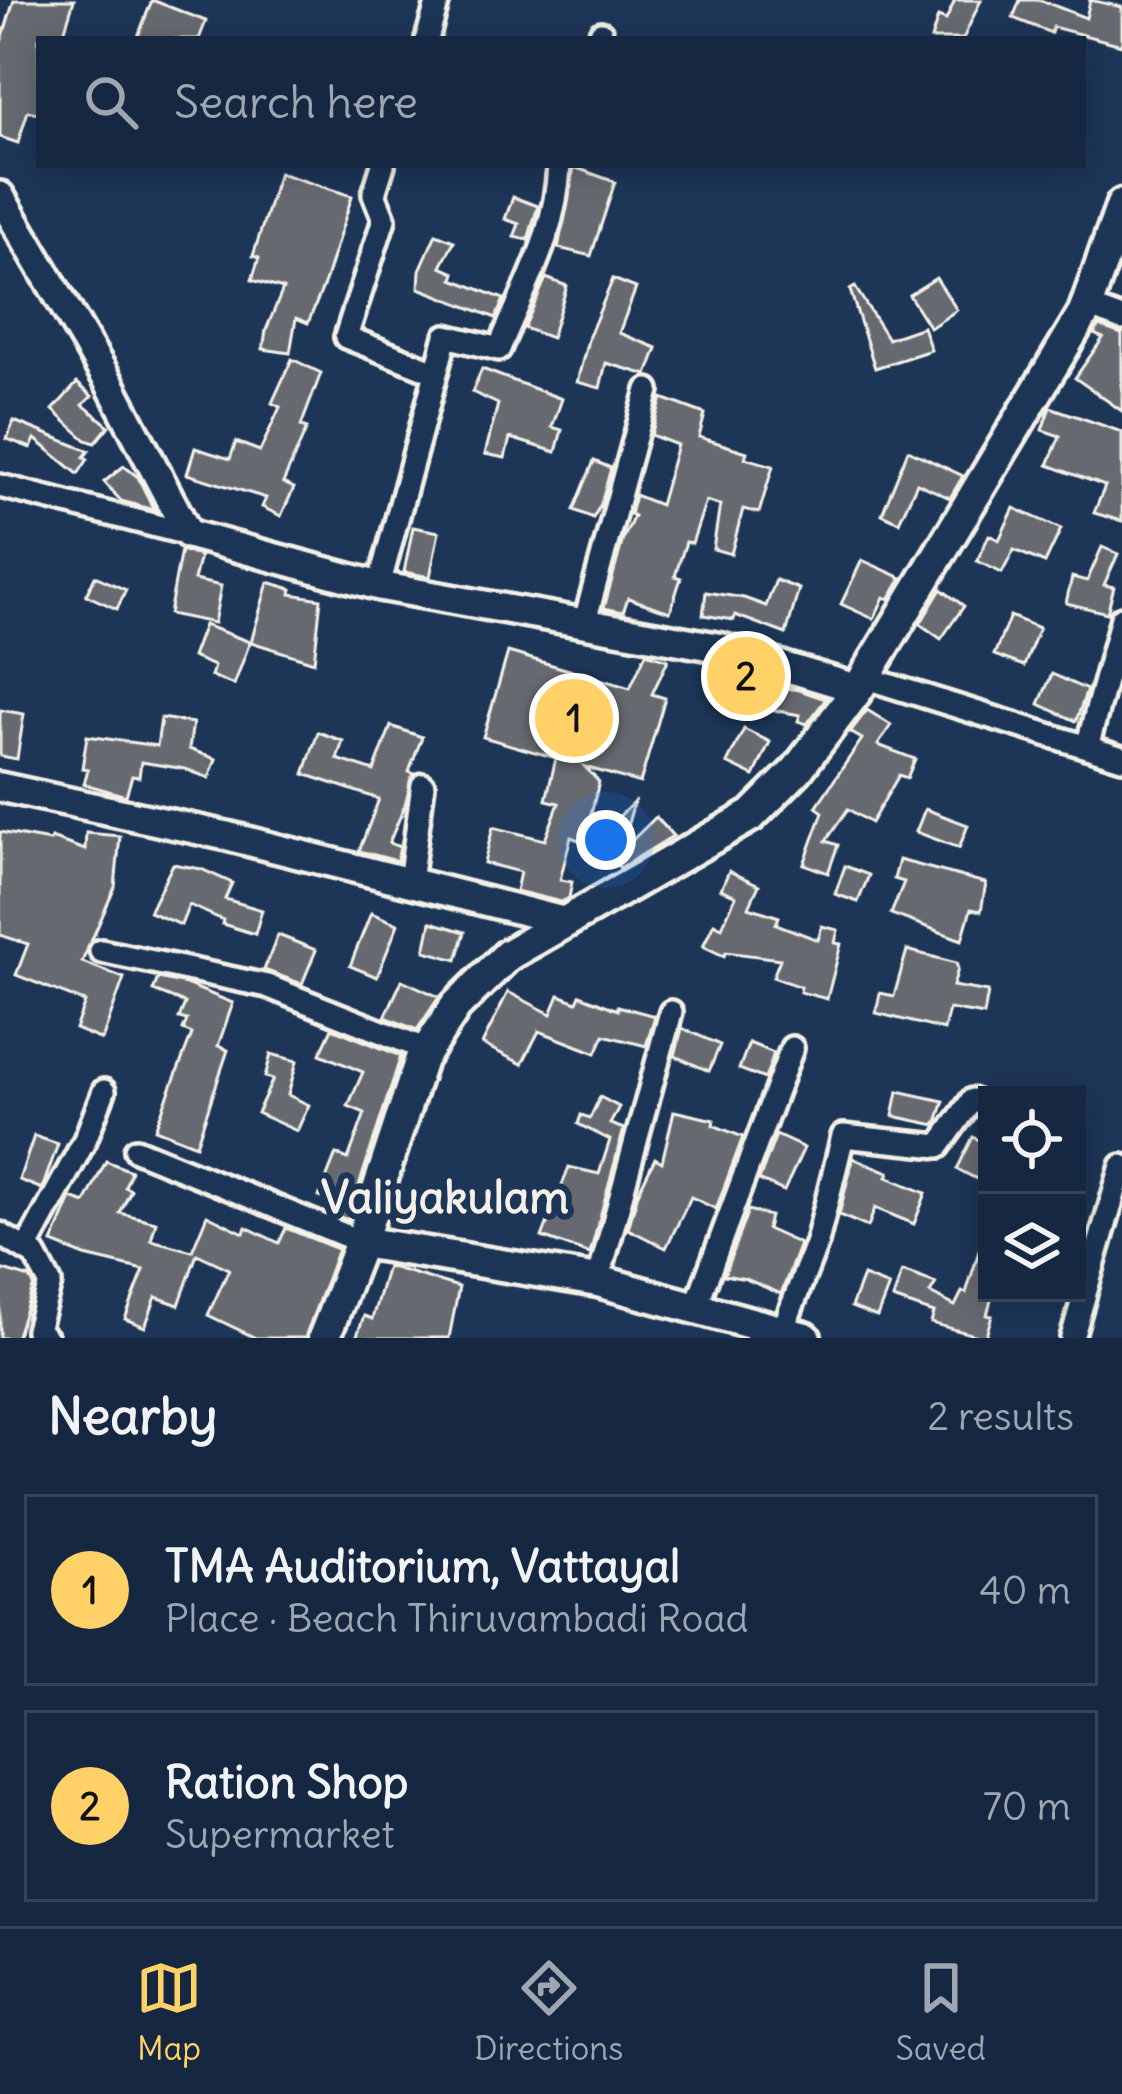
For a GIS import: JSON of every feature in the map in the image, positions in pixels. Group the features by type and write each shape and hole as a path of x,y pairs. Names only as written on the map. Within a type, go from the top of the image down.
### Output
{"main road":[{"path":"324,1338 427,1050 456,1006 508,955 752,815 797,770 861,683 998,462 1087,306 1122,206"},
{"path":"361,1241 598,1281 793,1335"}],"street":[{"path":"428,36 438,0"},
{"path":"382,168 374,194 384,218 346,337 435,372"},
{"path":"379,586 446,336 499,349 528,276 542,258 557,204 559,168"},
{"path":"1,199 109,382 188,534"},
{"path":"1087,306 1122,319"},
{"path":"585,621 648,390"},
{"path":"0,486 379,586 722,647 1122,758"},
{"path":"1087,747 1122,618"},
{"path":"410,882 423,784"},
{"path":"0,787 227,836 563,921"},
{"path":"101,951 267,986 427,1050"},
{"path":"598,1281 671,1012"},
{"path":"695,1309 792,1048"},
{"path":"26,1250 85,1141 104,1091"},
{"path":"793,1335 843,1136 939,1145 972,1100"},
{"path":"136,1150 361,1241"},
{"path":"1072,1338 1122,1166"},
{"path":"0,1234 35,1255 50,1282 36,1320 37,1330 46,1338"}],"building":[{"path":"14,0 74,0 63,36 36,36 36,113 28,111 18,143 0,137 0,46"},
{"path":"152,0 206,21 200,36 138,36"},
{"path":"955,0 981,0 964,36 932,36 938,17 946,20"},
{"path":"1020,0 1040,0 1086,18 1090,0 1122,7 1122,45 1053,27 1051,33 1013,18"},
{"path":"574,168 615,182 591,256 558,248"},
{"path":"279,173 352,196 308,323 296,318 290,353 263,349 283,289 252,280 259,258 253,256"},
{"path":"513,197 538,206 528,240 514,237 519,224 505,219"},
{"path":"436,234 454,241 441,267 455,273 453,279 504,299 496,318 419,288 420,270"},
{"path":"546,278 567,286 551,338 524,328"},
{"path":"936,278 957,310 930,328 909,295"},
{"path":"613,279 636,288 619,333 657,348 647,375 606,363 600,388 577,382 589,336"},
{"path":"855,287 888,339 923,327 931,350 875,368 850,290"},
{"path":"1099,326 1122,334 1122,411 1075,378 1103,338 1094,334"},
{"path":"292,359 321,373 301,426 307,428 283,483 294,488 281,516 262,507 266,498 187,474 195,448 230,459 236,442 260,451 280,407 272,403"},
{"path":"482,369 562,399 552,427 562,430 556,452 510,438 505,458 485,454 498,404 472,392"},
{"path":"77,383 92,396 83,405 109,426 95,443 53,410"},
{"path":"662,398 705,414 699,437 773,466 759,513 743,509 731,554 713,549 720,505 706,501 692,543 686,542 670,612 628,598 623,612 604,608 634,516 630,514 635,495 660,505 677,445 651,435"},
{"path":"1050,407 1122,432 1122,521 1094,513 1105,486 1048,465 1060,436 1042,430"},
{"path":"14,421 89,451 84,457 88,459 78,474 35,439 31,448 7,439"},
{"path":"908,450 963,476 950,498 917,483 899,522 882,514"},
{"path":"594,461 611,468 593,518 574,510"},
{"path":"124,466 138,477 154,510 121,501 104,482"},
{"path":"1014,508 1061,529 1045,563 1014,550 1002,573 977,561 989,535 999,540"},
{"path":"413,527 439,532 430,577 404,572"},
{"path":"1102,547 1118,554 1104,585 1114,587 1107,613 1066,603 1072,577 1087,581"},
{"path":"181,550 200,556 194,580 221,586 214,623 169,614"},
{"path":"862,560 902,578 889,599 884,597 874,619 841,604"},
{"path":"95,576 126,590 117,609 86,595"},
{"path":"776,580 799,589 786,634 735,615 734,620 703,615 706,592 766,606"},
{"path":"268,582 292,589 291,594 321,599 314,662 251,642"},
{"path":"941,589 964,606 941,639 920,624"},
{"path":"1010,616 1039,628 1024,666 994,655"},
{"path":"204,625 250,642 234,685 211,676 214,666 192,657"},
{"path":"508,652 630,688 646,653 668,660 652,694 665,698 640,783 585,767 599,782 584,842 571,837 560,880 572,882 569,898 561,902 516,891 520,872 484,863 493,827 545,840 559,803 546,800 556,758 483,737"},
{"path":"1052,674 1087,690 1076,721 1039,704"},
{"path":"764,685 826,699 807,724 798,721 800,715 761,708"},
{"path":"0,710 24,714 17,759 0,756"},
{"path":"867,710 891,725 878,745 915,759 907,778 899,775 871,823 848,809 826,841 838,845 828,873 804,864 823,812 816,807 862,739 850,732"},
{"path":"161,718 193,723 189,749 216,759 209,778 141,762 139,777 132,776 126,796 84,784 87,736 157,746"},
{"path":"391,726 422,737 409,772 414,774 405,805 389,843 400,847 397,861 359,851 379,799 304,774 318,732 343,741 337,759 374,771"},
{"path":"744,729 770,742 754,776 727,763"},
{"path":"634,802 620,852 656,817 673,836 620,868 601,848 590,844"},
{"path":"925,809 968,825 959,848 916,832"},
{"path":"0,832 51,838 85,850 86,833 120,836 115,887 82,962 124,978 102,1040 75,1029 85,1002 16,975 28,944 0,935"},
{"path":"899,860 986,883 981,911 971,909 962,940 891,914 904,882 894,879"},
{"path":"173,864 201,869 232,883 225,899 262,910 255,934 222,924 223,920 189,905 181,925 149,912"},
{"path":"845,866 869,875 858,902 835,894"},
{"path":"729,871 759,885 749,907 779,917 776,924 818,940 822,926 838,930 835,943 841,944 827,999 800,992 801,987 773,977 780,959 726,952 724,956 703,946 714,923 722,927 736,896 721,889"},
{"path":"371,913 398,924 377,977 350,966"},
{"path":"431,922 465,932 457,960 425,951"},
{"path":"278,935 316,950 302,984 264,970"},
{"path":"907,950 956,963 953,986 988,992 984,1015 949,1009 944,1030 876,1013 880,993 894,996"},
{"path":"158,978 233,1003 218,1046 228,1050 196,1145 155,1129 192,1034 183,1030 187,1020 179,1018 185,1003 153,991"},
{"path":"402,980 439,997 417,1030 385,1017"},
{"path":"508,992 551,1014 559,995 577,1002 580,995 618,1010 618,1006 655,1016 646,1046 604,1035 596,1053 539,1031 522,1064 482,1044"},
{"path":"332,1028 401,1056 348,1220 334,1215 338,1205 319,1197 336,1154 348,1159 365,1113 348,1106 363,1072 320,1054"},
{"path":"682,1028 720,1045 709,1071 675,1056"},
{"path":"749,1043 774,1053 765,1079 739,1069"},
{"path":"271,1054 297,1061 288,1095 309,1105 297,1131 257,1113 273,1079 265,1077"},
{"path":"898,1091 944,1101 936,1125 893,1116"},
{"path":"600,1097 619,1107 610,1124 624,1129 590,1254 542,1237 569,1167 599,1174 610,1140 578,1124 581,1115 590,1118"},
{"path":"674,1111 714,1120 713,1125 743,1137 716,1209 691,1197 666,1248 628,1229 655,1158 662,1162"},
{"path":"776,1135 804,1148 784,1191 759,1180"},
{"path":"34,1136 58,1144 42,1189 19,1180"},
{"path":"973,1137 978,1140 978,1180 957,1169"},
{"path":"853,1158 926,1193 914,1224 875,1208 868,1227 839,1215"},
{"path":"106,1161 131,1171 125,1187 131,1190 120,1213 156,1222 151,1240 192,1251 207,1215 279,1243 286,1228 338,1249 305,1338 256,1338 208,1315 229,1269 197,1254 179,1305 156,1297 145,1327 125,1319 144,1270 52,1243 71,1198 85,1203"},
{"path":"748,1210 770,1216 767,1229 800,1244 781,1294 724,1275"},
{"path":"978,1254 978,1302 991,1302 987,1315 992,1316 985,1338 931,1323 934,1313 893,1299 902,1271 936,1283 930,1293 955,1306 962,1292 966,1293"},
{"path":"387,1266 459,1287 449,1338 356,1338 364,1316 372,1319"},
{"path":"0,1269 30,1278 34,1285 16,1338 0,1338"},
{"path":"863,1276 889,1286 877,1317 851,1307"}],"place":[{"name":"Ration Shop","path":"746,676"},
{"name":"TMA Auditorium, Vattayal","path":"574,718"}],"district":[{"name":"Valiyakulam","path":"445,1197"}]}
